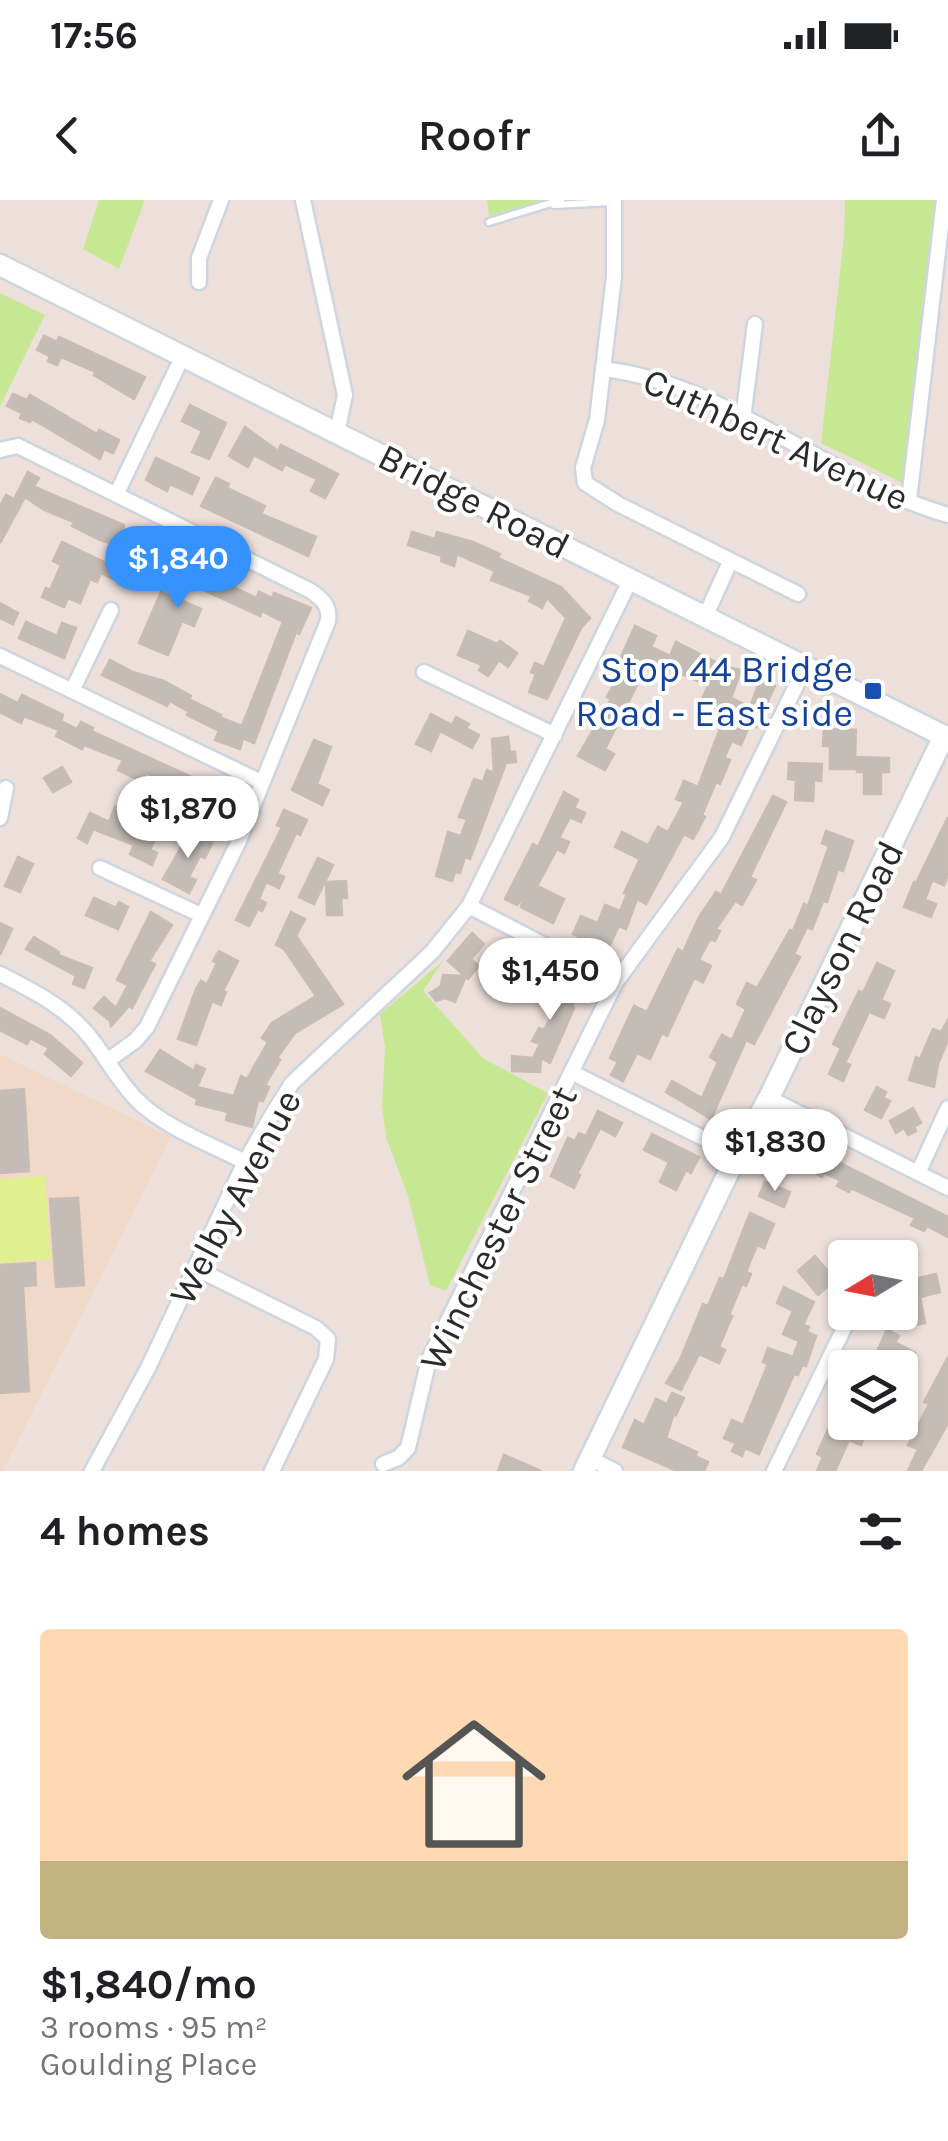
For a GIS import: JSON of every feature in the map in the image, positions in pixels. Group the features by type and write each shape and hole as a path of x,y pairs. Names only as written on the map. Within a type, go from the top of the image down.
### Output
{"main road":[{"name":"Bridge Road","path":"0,265 181,362 945,743"},
{"name":"Bridge Road","path":"0,280 181,362"},
{"name":"Bridge Road","path":"628,585 705,617 803,673"},
{"name":"Clayson Road","path":"587,1465 737,1155 770,1098 945,743"}],"street":[{"path":"199,282 199,258 221,200"},
{"path":"303,200 345,395 336,439"},
{"path":"909,500 944,200"},
{"path":"613,201 614,277 597,420 583,468 585,483 606,498 798,594"},
{"path":"743,419 755,324"},
{"path":"116,493 181,362"},
{"name":"Cuthbert Avenue","path":"603,369 664,380 909,500 948,514"},
{"path":"2,449 18,446 116,493 311,591 328,606 328,621 238,843 147,1027 107,1061"},
{"path":"705,617 730,562"},
{"name":"Welby Avenue","path":"92,1471 148,1368 246,1162 292,1083 432,952 469,906 628,585"},
{"path":"72,691 111,610"},
{"path":"0,656 261,782"},
{"path":"424,672 556,735"},
{"name":"Winchester Street","path":"383,1464 398,1458 408,1448 429,1360 616,982 722,837 803,673"},
{"path":"0,818 6,788"},
{"path":"100,868 201,915"},
{"path":"469,906 616,982"},
{"path":"0,974 43,996 70,1017 121,1081 152,1112 246,1162"},
{"path":"573,1073 737,1155"},
{"path":"770,1098 948,1188"},
{"path":"918,1173 948,1108"},
{"path":"195,1268 316,1328 328,1339 326,1359 272,1471"},
{"path":"774,1471 843,1330"},
{"path":"587,1465 615,1471"}],"lane":[{"path":"490,222 561,200"},
{"path":"550,205 613,201"}],"shaded area":[{"path":"0,1054 171,1137 3,1471 0,1471"}],"green space":[{"path":"99,200 145,200 119,269 83,249"},
{"path":"487,200 547,200 489,216"},
{"path":"845,200 944,200 911,487 821,443"},
{"path":"0,293 45,315 0,406"},
{"path":"443,961 423,991 484,1059 548,1093 446,1291 430,1285 408,1196 386,1137 382,1105 385,1047 380,1014"},
{"path":"45,1176 51,1259 0,1263 0,1179"}],"building":[{"path":"44,336 57,342 59,337 145,377 134,399 94,375 96,372 61,357 57,365 48,361 50,356 37,350"},
{"path":"13,394 27,400 30,395 97,434 99,430 119,440 113,453 104,449 100,459 32,419 30,422 20,418 22,413 7,406"},
{"path":"190,405 226,423 209,459 192,452 202,431 182,421"},
{"path":"245,427 278,451 281,445 338,474 325,498 311,491 317,479 285,464 282,470 254,455 248,467 229,456"},
{"path":"156,458 199,478 192,494 170,484 167,491 146,480"},
{"path":"28,472 39,478 34,486 124,525 122,535 158,550 161,544 206,573 208,569 237,581 235,588 256,598 259,592 272,598 274,593 311,608 299,634 296,632 254,743 243,738 240,749 215,740 219,731 187,715 189,712 170,701 167,706 102,675 110,660 164,681 219,717 242,726 283,622 262,611 260,616 195,586 193,590 133,554 132,558 121,552 123,547 72,526 74,522 25,497 0,543 0,506 6,495 14,499"},
{"path":"216,478 229,484 227,488 265,506 261,514 316,537 308,556 201,506"},
{"path":"412,532 435,539 437,532 500,554 498,558 561,587 590,618 581,628 547,699 529,692 536,674 531,672 535,663 544,667 566,618 547,598 542,608 529,601 532,596 491,580 495,571 457,554 454,566 441,561 442,556 408,545"},
{"path":"62,542 125,572 120,582 101,573 97,582 90,579 80,603 68,598 64,607 42,597 46,588 50,590 61,565 53,561"},
{"path":"161,592 201,609 194,626 182,621 168,655 139,643"},
{"path":"0,603 18,613 13,624 0,618"},
{"path":"26,622 57,636 62,623 76,628 64,658 19,638"},
{"path":"635,626 656,636 651,647 670,656 676,642 726,667 741,670 731,698 750,707 760,680 775,686 756,727 750,724 741,745 732,741 724,758 730,760 720,784 716,782 693,839 684,834 646,904 637,899 626,929 619,926 607,951 573,934 581,916 598,923 605,905 620,911 640,859 615,847 622,832 648,845 658,827 668,832 684,802 676,799 684,781 698,787 725,715 700,704 708,685 642,658 631,682 637,685 605,749 614,754 605,770 578,756 611,699 607,697 621,670 616,668"},
{"path":"468,631 497,644 500,641 517,653 508,667 499,660 488,676 479,670 482,665 458,655"},
{"path":"0,694 18,703 22,695 63,715 61,721 77,729 81,722 93,728 91,731 211,786 209,792 235,805 227,822 206,808 208,804 181,793 183,788 146,773 142,782 118,770 123,760 84,745 82,749 56,736 59,730 24,716 21,723 0,712"},
{"path":"431,714 452,725 456,717 469,724 466,728 479,735 472,748 440,731 431,751 416,744"},
{"path":"824,729 856,730 855,757 889,758 889,772 881,772 881,794 864,794 864,772 830,769 830,746 823,746"},
{"path":"508,737 516,762 506,763 470,859 465,857 460,873 455,872 452,881 436,876 448,832 461,836 467,819 459,817 474,779 483,782 487,770 494,773 492,739"},
{"path":"314,740 331,747 317,784 329,790 322,805 292,790"},
{"path":"789,763 822,764 821,781 814,780 813,801 795,800 796,780 788,779"},
{"path":"62,767 71,782 53,792 44,778"},
{"path":"564,792 578,800 574,808 585,813 581,822 570,817 559,838 569,842 564,853 557,849 537,886 564,899 553,923 521,907 524,897 517,905 505,899 533,844 538,847"},
{"path":"773,796 786,802 750,877 756,880 742,905 735,901 716,929 720,931 715,941 710,939 699,960 711,966 703,982 694,978 667,1036 662,1033 650,1059 637,1053 623,1081 611,1075 618,1062 610,1058 634,1006 647,1012 678,949 683,952 716,892 721,895"},
{"path":"115,807 129,813 123,825 157,834 150,850 157,853 152,865 130,854 134,845 93,829 87,843 78,838 90,813 109,822"},
{"path":"284,810 307,820 300,835 296,833 277,874 284,877 279,888 266,882 259,899 266,903 249,926 236,920 282,827 277,825"},
{"path":"948,817 948,875 944,885 932,880 925,900 936,904 931,917 904,907"},
{"path":"191,830 213,841 189,877 196,880 189,893 163,879"},
{"path":"826,831 853,841 843,871 838,869 827,902 823,901 812,929 807,927 794,954 800,957 754,1044 746,1040 711,1119 666,1092 672,1081 702,1098 718,1062 710,1057 722,1035 732,1040 746,1009 737,1004 747,983 757,988 790,930 793,931 804,904 808,906 829,846 822,843"},
{"path":"18,857 33,864 20,892 5,886"},
{"path":"318,858 333,865 314,904 299,897"},
{"path":"346,881 342,915 327,915 326,882"},
{"path":"94,898 116,908 119,902 128,907 118,929 86,915"},
{"path":"151,912 172,925 149,961 155,964 132,1008 129,1006 111,1026 94,1008 104,997 116,1008 128,985 117,980"},
{"path":"291,912 305,919 296,936 343,1004 295,1033 277,1058 280,1060 265,1085 269,1087 263,1101 258,1100 252,1127 226,1120 228,1112 196,1104 197,1099 146,1071 160,1050 194,1071 196,1065 205,1069 197,1087 234,1096 241,1076 247,1079 268,1042 262,1038 272,1023 316,996 284,949 276,945"},
{"path":"0,923 12,929 0,955"},
{"path":"472,933 484,944 471,959 479,966 468,979 448,961"},
{"path":"34,937 58,955 92,968 84,988 73,984 76,976 26,949"},
{"path":"501,949 524,961 517,975 494,963"},
{"path":"219,951 238,961 223,991 226,992 221,1005 212,1001 196,1045 178,1039 196,989 201,981 207,984"},
{"path":"877,963 894,971 881,1000 890,1004 884,1018 869,1012 845,1063 850,1065 843,1081 829,1074 841,1048 833,1044"},
{"path":"550,964 567,972 560,985 578,994 574,1008 550,1063 541,1058 540,1072 512,1071 512,1056 533,1058 540,1044 532,1041 539,1028 544,1030 561,998 539,987"},
{"path":"443,975 466,976 455,1002 445,998 436,1001 430,993 441,986"},
{"path":"0,1008 50,1035 82,1063 71,1076 45,1054 49,1048 30,1038 27,1044 0,1030"},
{"path":"948,1020 948,1040 934,1087 909,1080 916,1057 920,1059 933,1029 941,1032"},
{"path":"877,1087 886,1092 883,1098 890,1101 881,1118 865,1110"},
{"path":"24,1089 29,1171 0,1173 0,1091"},
{"path":"913,1108 921,1123 914,1126 916,1131 908,1135 904,1128 896,1133 890,1121"},
{"path":"598,1111 622,1123 615,1136 600,1128 574,1188 551,1176 568,1138 575,1141 579,1133 586,1136"},
{"path":"652,1134 699,1157 691,1173 686,1170 676,1190 660,1182 669,1162 644,1150"},
{"path":"782,1134 948,1217 948,1237 927,1226 924,1231 911,1225 915,1218 851,1188 849,1192 837,1186 840,1180 824,1173 822,1177 787,1158 785,1162 771,1155"},
{"path":"765,1182 790,1192 784,1207 759,1196"},
{"path":"78,1198 84,1285 56,1287 50,1199"},
{"path":"750,1213 774,1224 764,1248 757,1245 746,1272 751,1274 746,1286 742,1284 729,1315 732,1316 719,1347 725,1350 719,1363 699,1354 681,1390 666,1383 703,1304 708,1306 720,1278 724,1279"},
{"path":"815,1256 828,1272 828,1286 818,1295 798,1271"},
{"path":"35,1263 36,1285 23,1286 29,1391 0,1393 0,1265"},
{"path":"936,1274 940,1292 920,1297 925,1323 918,1324 918,1278"},
{"path":"784,1287 814,1302 803,1325 816,1336 806,1366 802,1365 798,1375 794,1374 759,1454 745,1448 742,1456 732,1451 736,1443 724,1438 732,1420 743,1425 768,1364 763,1362 768,1348 793,1357 799,1341 783,1334 793,1311 777,1303"},
{"path":"889,1330 899,1336 895,1342 910,1350 878,1350"},
{"path":"948,1357 948,1423 921,1471 908,1471 918,1449 908,1445 911,1440 918,1440 918,1425 929,1404 924,1402"},
{"path":"672,1393 684,1398 666,1438 697,1452 695,1456 708,1462 704,1471 677,1471 623,1447 635,1420 644,1425 656,1399 667,1404"},
{"path":"828,1430 828,1440 849,1440 835,1471 817,1471 823,1457 817,1454"},
{"path":"504,1455 541,1471 498,1471"}],"place":[{"name":"Stop 44 Bridge Road - East side","path":"873,691"}]}
